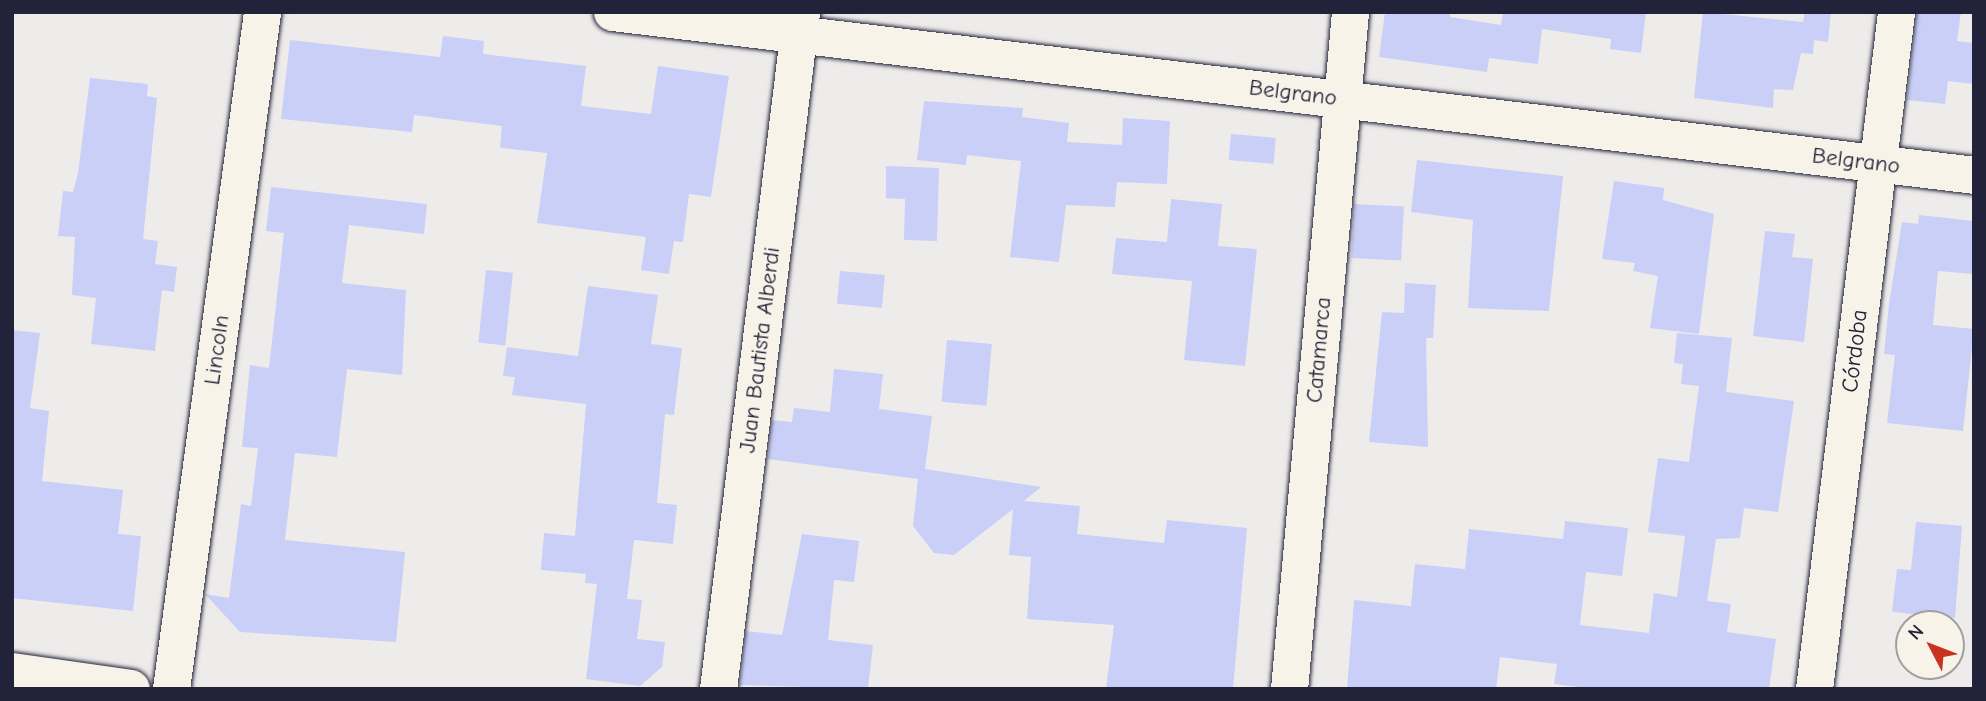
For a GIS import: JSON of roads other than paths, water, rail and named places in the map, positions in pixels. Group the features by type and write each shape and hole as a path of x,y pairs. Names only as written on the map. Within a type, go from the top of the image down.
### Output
{"main road":[{"path":"12,672 131,689"}],"street":[{"name":"Lincoln","path":"171,689 262,12"},
{"name":"Belgrano","path":"612,12 800,23 1340,99 1974,175"},
{"name":"Catamarca","path":"1289,689 1340,99 1350,12"},
{"name":"Córdoba","path":"1814,689 1896,12"},
{"name":"Juan Bautista Alberdi","path":"718,689 800,23"}]}
